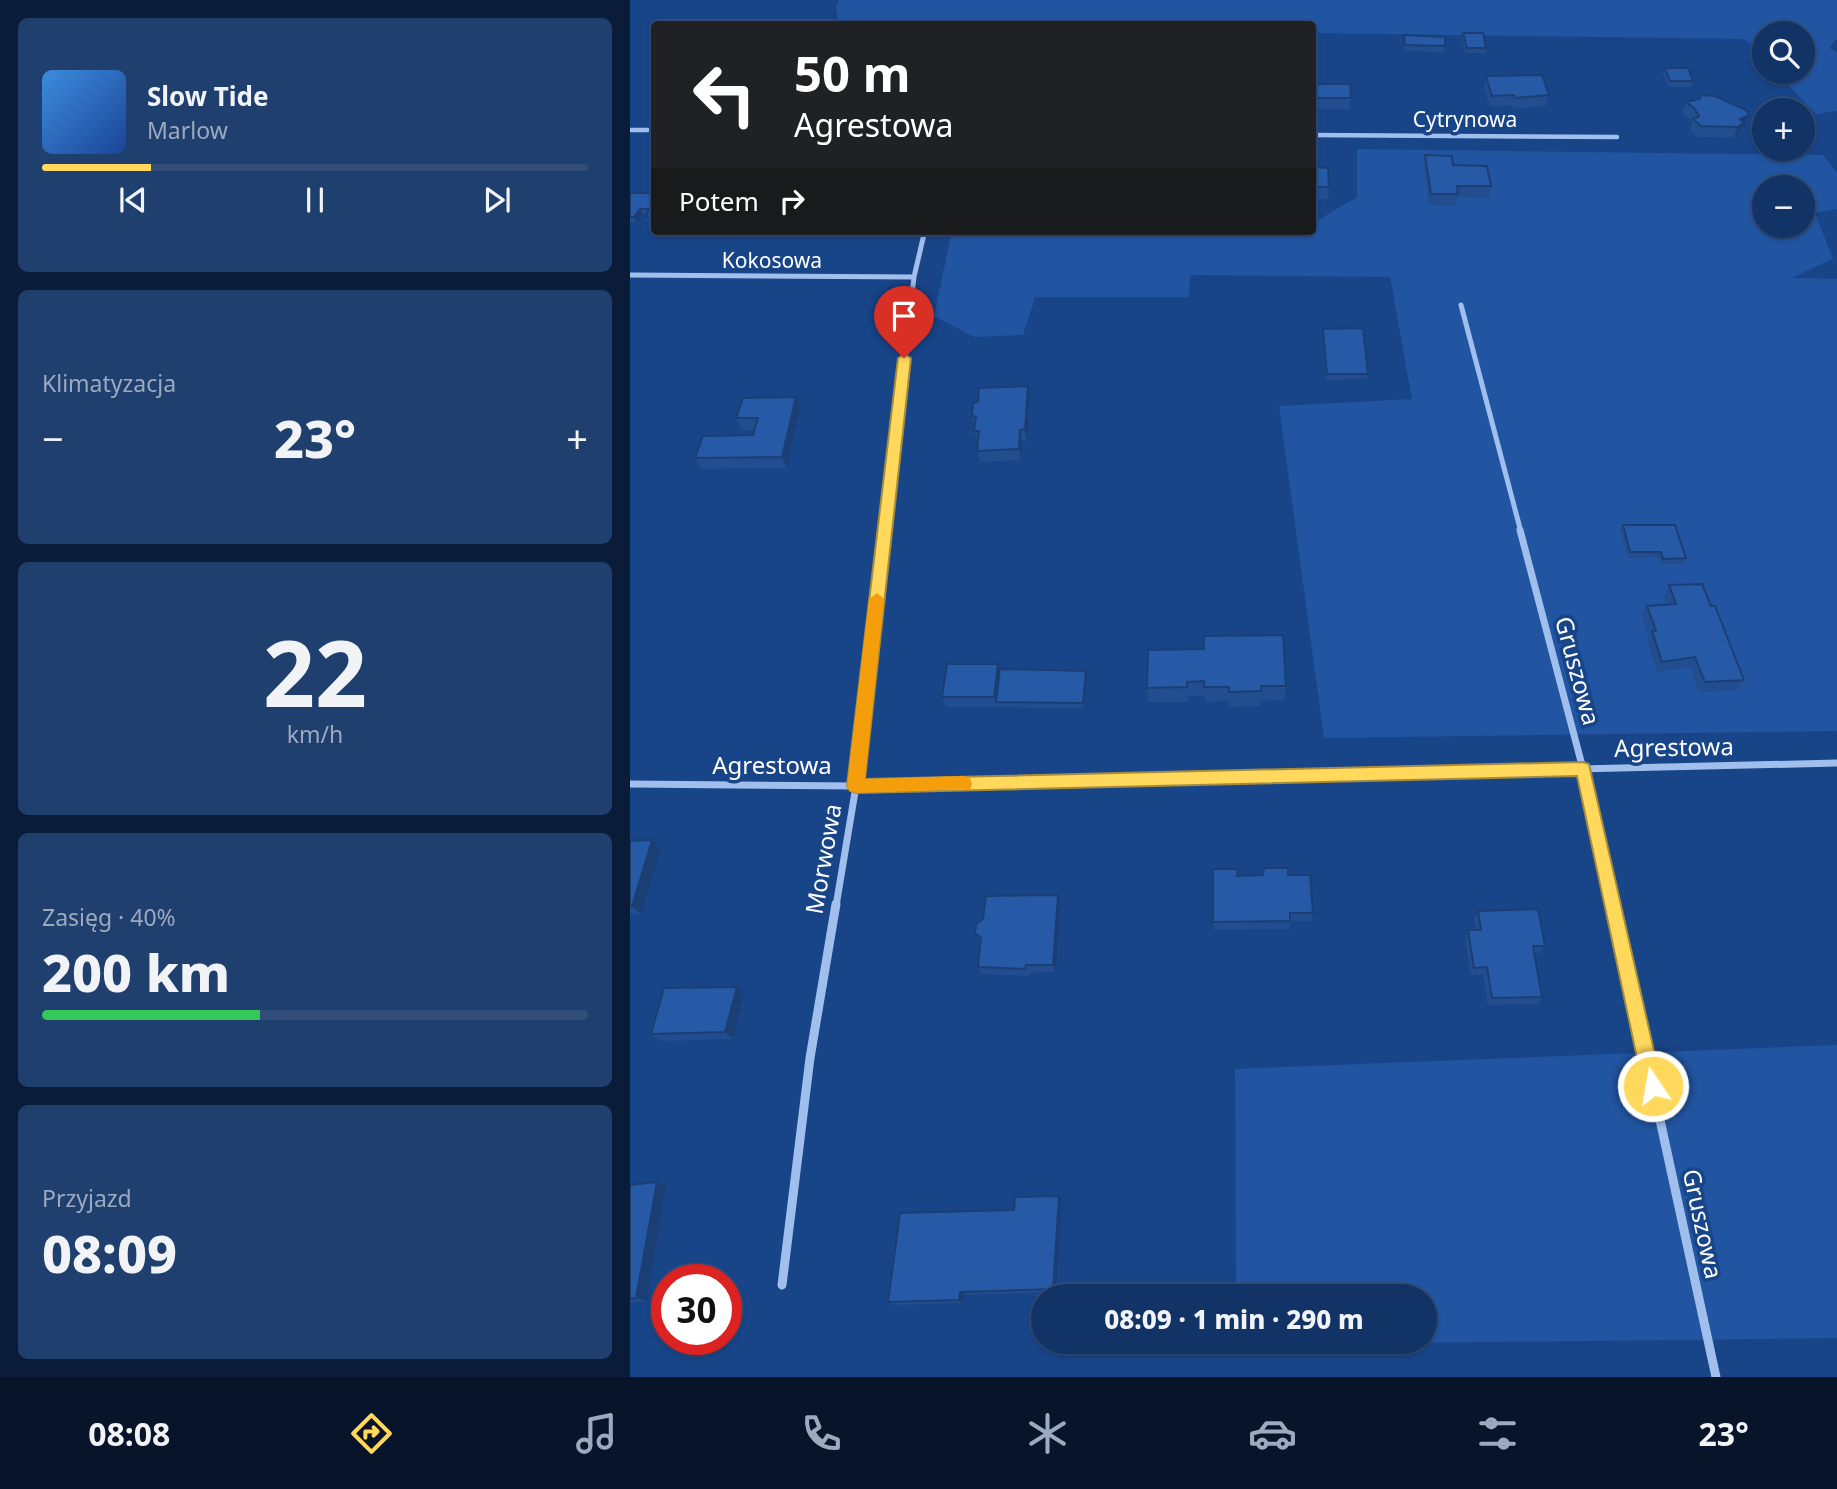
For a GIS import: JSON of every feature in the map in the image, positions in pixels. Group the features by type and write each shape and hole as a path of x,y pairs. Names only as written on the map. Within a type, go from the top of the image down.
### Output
{"street":[{"path":"630,130 651,130"},
{"name":"Cytrynowa","path":"1316,135 1617,137"},
{"name":"Morwowa","path":"782,1285 810,1058 856,786 914,277 924,235"},
{"name":"Kokosowa","path":"630,275 914,277"},
{"name":"Gruszowa","path":"1461,305 1583,769 1716,1377"},
{"name":"Agrestowa","path":"630,784 856,786 1837,763"}],"shaded area":[{"path":"839,0 1837,0 1837,39 1829,48 1837,52 1837,111 1816,114 1815,98 1801,98 1787,84 1815,84 1815,21 1752,21 1752,46 1745,39 1316,33 1316,21 838,21 836,6"},
{"path":"1357,149 1752,154 1752,161 1815,161 1815,155 1823,155 1837,173 1837,209 1815,213 1833,259 1791,278 1837,279 1837,731 1324,738 1279,406 1412,399 1390,277 1190,275 1189,297 1035,297 1023,335 974,337 934,316 951,235 1316,235 1316,221 1357,197"},
{"path":"1837,1045 1837,1338 1437,1343 1437,1284 1236,1284 1235,1069"}],"building":[{"path":"1463,33 1483,33 1486,48 1467,48"},
{"path":"1404,35 1445,37 1445,46 1405,45"},
{"path":"1665,68 1688,68 1693,81 1670,81"},
{"path":"1542,75 1549,95 1515,98 1514,95 1492,96 1486,76"},
{"path":"1316,84 1350,84 1351,98 1316,98"},
{"path":"1701,95 1715,96 1746,110 1749,115 1740,119 1743,123 1738,127 1701,126 1693,119 1699,116 1695,109 1686,102 1700,99"},
{"path":"1425,155 1452,156 1453,165 1487,166 1491,186 1457,186 1458,194 1431,194"},
{"path":"1316,167 1328,168 1329,187 1316,187"},
{"path":"630,193 651,193 651,217 646,217 649,209 640,209 634,217 630,217"},
{"path":"1363,328 1368,374 1327,374 1323,329"},
{"path":"1028,386 1025,429 1020,430 1019,449 977,451 979,431 974,431 976,416 972,417 973,403 978,402 979,388"},
{"path":"796,397 782,457 695,458 703,436 753,435 758,418 736,418 743,398"},
{"path":"1623,525 1675,525 1686,558 1663,559 1661,552 1630,552"},
{"path":"1702,584 1711,606 1715,606 1744,680 1705,682 1695,657 1662,662 1652,631 1656,631 1647,606 1676,604 1669,585"},
{"path":"1283,635 1286,686 1261,686 1261,691 1229,692 1229,687 1204,687 1204,681 1187,682 1187,687 1147,688 1148,650 1204,649 1204,636"},
{"path":"947,664 998,664 994,697 942,697"},
{"path":"1000,669 1086,671 1083,703 996,702"},
{"path":"652,840 632,906 630,906 630,841"},
{"path":"1264,868 1288,868 1288,875 1310,875 1313,913 1290,913 1290,921 1213,922 1213,869 1238,869 1237,876 1263,875"},
{"path":"1058,895 1053,965 1026,965 1025,969 978,967 981,938 975,933 976,924 983,919 986,896"},
{"path":"1538,909 1545,946 1533,946 1542,997 1492,998 1487,967 1474,968 1468,930 1481,930 1478,911"},
{"path":"737,987 725,1032 651,1034 664,988"},
{"path":"657,1182 636,1298 630,1299 630,1185"},
{"path":"1059,1196 1053,1284 1031,1284 1031,1290 960,1292 959,1300 888,1302 900,1213 1014,1210 1015,1197"}],"slow traffic":[{"path":"877,599 856,786 964,784"}],"route":[{"path":"904,358 856,786 1583,769 1653,1086"}]}
